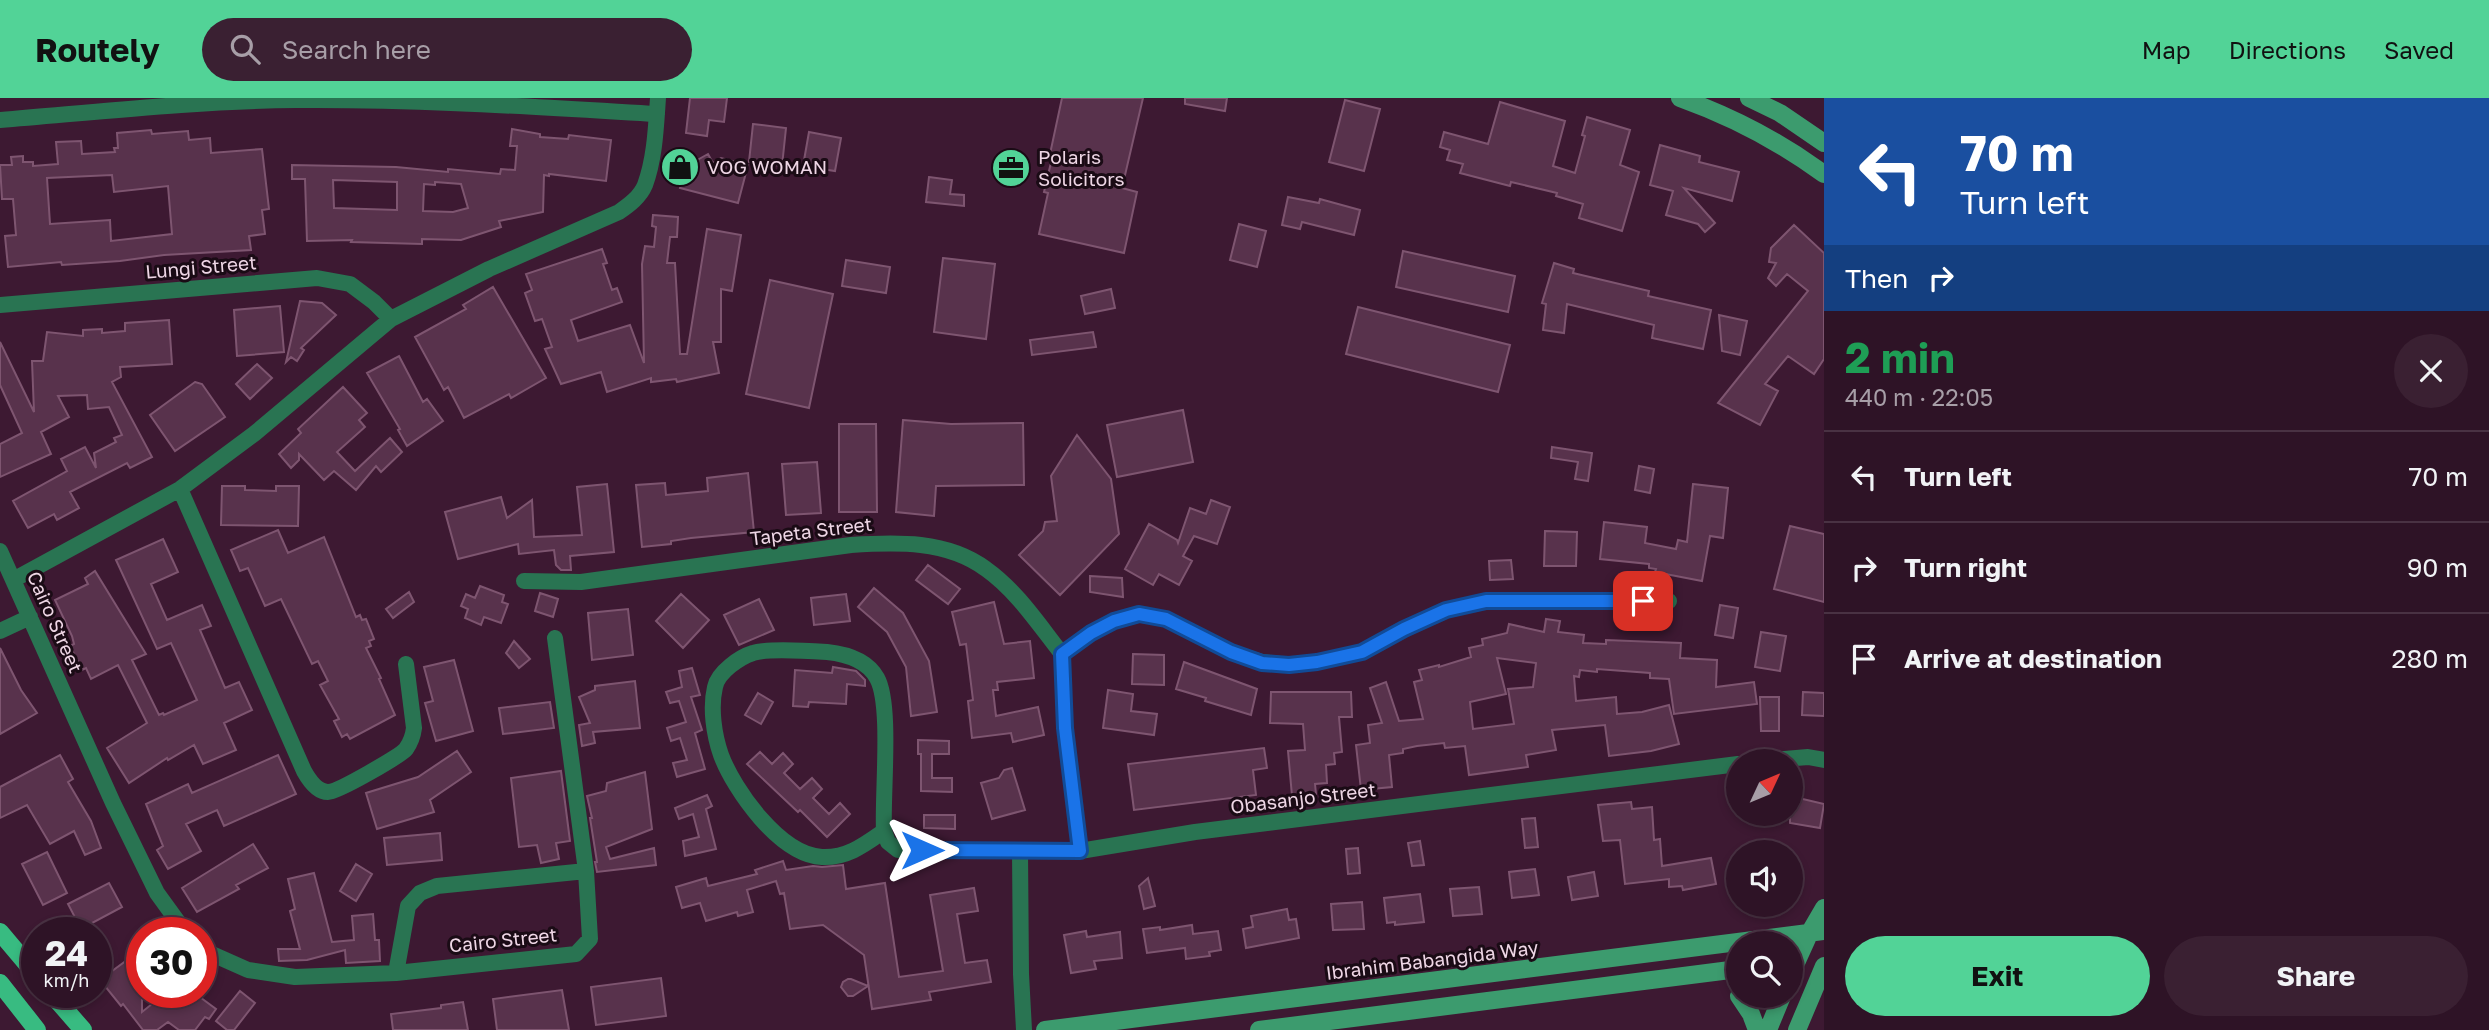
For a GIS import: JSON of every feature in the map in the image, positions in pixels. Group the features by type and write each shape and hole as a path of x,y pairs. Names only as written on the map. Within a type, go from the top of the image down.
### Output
{"main road":[{"path":"1680,98 1733,118 1771,138 1824,174"},
{"path":"1749,98 1780,113 1824,143"},
{"path":"1803,951 1817,931 1824,908"},
{"name":"Ibrahim Babangida Way","path":"1045,1030 1817,931"},
{"path":"0,932 21,957"},
{"path":"1803,965 1824,960"},
{"path":"1797,1030 1824,966"},
{"path":"1259,1030 1726,971"},
{"path":"1709,973 1726,983"},
{"path":"0,983 37,1030"},
{"path":"64,1008 83,1030"},
{"path":"1747,1008 1756,1030"},
{"path":"1768,1030 1777,1008"}],"street":[{"path":"0,120 160,107 294,100 422,100 657,106 653,150 645,185 634,202 619,212 489,269 391,319 254,434 180,489 13,580"},
{"name":"Lungi Street","path":"0,305 317,278 350,284 391,319"},
{"path":"180,489 299,760 310,781 319,790 328,793 340,789 405,751 412,739 414,728 406,664"},
{"name":"Tapeta Street","path":"524,581 581,582 851,545 892,542 927,545 959,555 986,568 1020,600 1062,654"},
{"name":"Cairo Street","path":"0,551 113,803 156,893 174,917"},
{"path":"1080,851 1065,728 1062,654 1091,633 1114,621 1139,614 1166,619 1231,652 1262,663 1289,665 1362,652 1446,610 1486,601 1669,601"},
{"path":"0,631 30,617"},
{"name":"Cairo Street","path":"217,956 248,970 295,977 396,973 576,954 590,939 586,871 555,638"},
{"path":"755,652 841,653 862,662 877,677 884,698 884,831 856,851 822,857 809,855 772,832 735,783 721,754 713,716 715,684 732,664 755,652"},
{"path":"1803,757 1824,760"},
{"name":"Obasanjo Street","path":"884,831 888,842 898,850 1080,851 1195,832 1726,766"},
{"path":"1020,851 1024,1030"},
{"path":"396,973 408,906 420,893 437,886 586,871"}],"building":[{"path":"690,98 727,98 724,122 709,120 707,136 686,133"},
{"path":"1062,98 1143,98 1122,188 1137,192 1124,253 1039,234 1048,193 1044,192 1053,154 1050,154"},
{"path":"1185,98 1227,98 1225,111 1185,104"},
{"path":"1345,100 1380,109 1364,171 1329,162"},
{"path":"1500,102 1565,121 1553,166 1575,173 1587,117 1630,130 1620,165 1639,172 1622,231 1579,218 1583,204 1556,196 1557,193 1511,182 1510,186 1460,173 1463,164 1447,160 1450,150 1440,147 1444,132 1488,144"},
{"path":"753,124 786,128 782,166 749,162"},
{"path":"512,129 540,134 540,137 568,139 569,135 611,140 606,181 544,175 543,212 499,221 501,227 461,240 422,239 422,244 351,242 352,240 307,241 305,179 292,179 292,165 396,167 448,172 448,169 500,174 501,169 515,170 517,146 510,146","holes":["333,180 397,182 397,210 334,208","435,182 461,184 468,208 453,212 423,211 424,184 435,185"]},
{"path":"188,131 189,140 210,138 211,153 262,149 269,209 262,210 265,234 249,236 251,250 8,267 5,236 16,235 13,199 2,199 0,165 12,165 11,157 23,156 23,162 33,162 33,166 58,164 56,142 81,141 82,154 115,152 114,148 118,148 117,133","holes":["112,175 114,192 168,186 172,234 111,241 110,220 50,224 47,178"]},
{"path":"809,132 841,138 835,171 803,166"},
{"path":"1660,145 1700,156 1699,162 1739,172 1732,201 1684,188 1715,223 1705,232 1698,224 1666,215 1673,191 1650,185"},
{"path":"708,154 713,163 721,158 748,165 738,203 680,188 685,167"},
{"path":"929,177 952,180 950,194 964,195 964,206 926,202"},
{"path":"1288,197 1319,203 1320,199 1360,210 1354,235 1302,222 1300,229 1282,225"},
{"path":"653,215 678,217 677,237 670,237 667,263 675,263 680,354 687,354 707,229 741,235 732,291 721,289 721,342 713,342 719,373 677,382 676,379 651,382 651,378 607,392 601,372 561,384 545,349 552,347 542,319 535,321 525,293 532,290 526,274 602,249 607,263 603,264 612,290 617,288 622,302 571,320 578,341 630,325 644,363 642,264 645,246 654,247 656,227 652,226"},
{"path":"1239,224 1266,231 1257,267 1230,260"},
{"path":"1794,225 1824,253 1824,359 1814,374 1788,356 1765,384 1778,391 1760,425 1718,403 1808,291 1787,274 1776,286 1768,278 1776,263 1769,262 1771,248"},
{"path":"1403,251 1515,276 1508,312 1396,287"},
{"path":"943,258 995,264 986,339 934,332"},
{"path":"846,260 890,267 886,293 842,286"},
{"path":"1554,263 1574,269 1573,273 1649,291 1648,296 1711,310 1703,349 1652,338 1654,325 1567,304 1564,333 1543,330 1546,304 1542,303"},
{"path":"770,280 833,294 809,408 746,394"},
{"path":"493,287 546,378 511,398 509,394 464,418 448,387 444,390 415,337 466,309 463,305"},
{"path":"1111,289 1115,308 1085,314 1081,296"},
{"path":"300,301 322,303 336,315 301,348 304,350 297,361 291,357 286,362"},
{"path":"280,306 284,352 237,356 234,310"},
{"path":"1358,307 1510,345 1498,392 1346,354"},
{"path":"1719,315 1747,321 1740,355 1722,351"},
{"path":"169,320 172,364 120,367 121,377 112,382 152,457 130,468 127,463 70,492 79,508 57,520 54,514 28,528 13,501 67,471 61,459 85,447 96,468 94,453 116,442 114,438 122,435 109,407 88,409 87,395 58,396 69,417 41,432 51,454 0,477 0,444 22,433 0,385 0,342 34,412 32,361 43,361 47,332 83,336 83,330 102,329 102,333 125,331 125,323"},
{"path":"1093,332 1096,347 1032,355 1030,340"},
{"path":"399,356 423,402 427,399 443,421 407,446 367,373"},
{"path":"257,364 272,378 250,399 236,384"},
{"path":"195,382 202,384 225,417 175,451 150,415"},
{"path":"343,387 367,413 359,420 365,427 337,452 355,471 390,438 402,452 381,472 376,466 356,490 334,471 324,480 299,454 299,460 291,468 279,454 301,433 298,429"},
{"path":"1183,410 1193,462 1117,477 1107,425"},
{"path":"903,420 951,424 1023,423 1024,485 936,486 934,516 896,512"},
{"path":"839,424 876,424 877,512 839,512"},
{"path":"1077,435 1111,479 1119,534 1060,595 1019,555 1043,531 1045,522 1057,521 1051,476"},
{"path":"1552,447 1592,453 1588,481 1575,479 1578,462 1551,458"},
{"path":"817,462 821,513 786,515 782,464"},
{"path":"1639,466 1654,469 1650,493 1635,490"},
{"path":"748,473 754,532 691,538 671,541 671,544 642,547 636,485 665,483 666,495 708,491 707,478"},
{"path":"607,484 614,552 570,556 571,570 561,570 556,565 554,550 519,554 518,544 458,559 445,512 501,497 507,518 532,500 534,537 582,535 577,487"},
{"path":"1693,484 1728,488 1723,538 1710,536 1702,581 1655,572 1656,569 1649,568 1649,564 1600,559 1604,522 1647,527 1645,543 1676,549 1678,540 1687,542"},
{"path":"222,486 245,486 245,490 276,491 276,486 299,486 298,526 221,525"},
{"path":"1211,500 1230,507 1217,544 1194,536 1183,556 1192,561 1179,585 1159,574 1153,585 1125,569 1149,524 1178,543 1190,508 1206,514"},
{"path":"1790,526 1824,534 1824,602 1774,589"},
{"path":"278,530 288,553 324,537 356,617 360,615 362,620 366,619 374,639 369,641 371,646 366,648 395,715 350,739 347,734 342,737 334,721 339,719 320,685 328,681 318,661 312,664 281,599 265,606 248,568 240,571 231,550"},
{"path":"1545,531 1577,532 1576,566 1544,566"},
{"path":"163,539 178,572 151,584 167,620 202,605 211,626 200,630 225,688 239,682 252,710 224,723 236,750 203,764 194,745 168,760 167,758 129,783 107,748 147,723 118,665 91,679 86,668 82,670 70,646 74,644 72,636 55,600 88,584 85,578 95,571 146,654 132,660 159,715 197,700 171,643 157,649 116,560"},
{"path":"1511,560 1513,579 1490,580 1489,561"},
{"path":"928,565 960,589 948,604 916,580"},
{"path":"1090,576 1122,578 1123,597 1090,592"},
{"path":"480,586 504,595 502,602 508,604 501,623 484,617 481,625 465,618 468,609 461,606 466,594 475,598"},
{"path":"874,588 903,613 929,661 937,712 911,716 906,667 887,632 858,607"},
{"path":"409,592 414,602 393,618 386,609"},
{"path":"540,593 558,599 553,617 535,611"},
{"path":"681,594 709,620 683,648 656,621"},
{"path":"846,594 850,621 814,625 811,598"},
{"path":"759,599 774,630 739,645 724,615"},
{"path":"994,602 1004,644 1030,641 1034,678 997,682 998,690 993,690 996,716 1038,707 1044,735 1013,742 1011,733 972,738 968,701 973,700 966,644 960,645 952,612"},
{"path":"1720,605 1738,608 1733,638 1715,635"},
{"path":"628,609 633,655 592,660 588,613"},
{"path":"1546,619 1560,621 1558,632 1584,635 1583,643 1606,644 1606,640 1681,643 1680,658 1717,660 1716,687 1754,682 1757,704 1674,714 1669,679 1650,678 1650,673 1580,670 1579,677 1574,676 1576,701 1616,697 1617,714 1642,712 1669,705 1679,744 1651,751 1609,756 1605,725 1552,730 1556,750 1526,755 1528,767 1469,775 1465,746 1445,748 1444,743 1417,746 1403,749 1403,753 1389,755 1392,787 1361,790 1356,745 1370,743 1368,725 1382,723 1370,688 1386,682 1399,721 1423,719 1414,682 1422,680 1419,670 1471,657 1469,648 1483,645 1482,639 1507,633 1509,624 1544,632","holes":["1497,658 1536,663 1533,687 1508,689 1514,724 1473,729 1470,702 1506,694"]},
{"path":"1761,632 1786,636 1780,671 1755,667"},
{"path":"514,641 530,659 519,668 506,653"},
{"path":"0,648 21,690 37,713 0,734"},
{"path":"1133,654 1164,655 1164,685 1132,684"},
{"path":"454,660 473,731 436,741 425,703 433,701 424,667"},
{"path":"1184,662 1257,689 1251,715 1176,689"},
{"path":"833,667 856,671 865,680 865,686 847,684 846,704 809,702 808,707 793,706 795,670 832,673"},
{"path":"692,668 700,695 691,697 702,730 695,733 705,769 677,777 673,763 687,760 680,738 671,741 667,728 686,722 679,701 670,703 666,692 682,687 679,671"},
{"path":"635,681 640,728 593,732 595,743 582,746 579,725 590,723 579,697 595,690 595,686"},
{"path":"1108,690 1133,694 1131,711 1157,714 1154,735 1103,728"},
{"path":"1271,692 1351,692 1352,717 1339,717 1342,752 1334,753 1335,764 1326,765 1327,783 1315,784 1316,794 1292,796 1288,751 1305,750 1303,724 1270,723"},
{"path":"1803,692 1824,693 1824,716 1802,715"},
{"path":"758,693 773,702 761,724 745,715"},
{"path":"1760,697 1779,697 1779,731 1761,731"},
{"path":"550,702 554,728 503,734 499,708"},
{"path":"918,740 949,741 949,754 932,754 932,778 952,778 952,792 921,791 921,754 918,754"},
{"path":"1264,748 1267,768 1253,770 1256,795 1134,810 1128,764"},
{"path":"457,751 471,772 430,800 434,812 377,829 366,793 418,777"},
{"path":"760,752 772,764 783,753 793,764 784,773 800,789 812,778 822,789 813,798 829,814 840,803 850,814 827,837 747,764"},
{"path":"60,755 73,779 68,782 91,821 101,848 85,855 74,831 50,844 27,805 0,818 0,787"},
{"path":"278,755 296,794 224,826 217,810 186,824 201,851 168,869 157,850 163,846 146,804 188,784 192,793"},
{"path":"1012,768 1025,810 992,819 981,783 999,778 1004,770"},
{"path":"561,771 570,841 556,843 559,859 541,863 537,845 519,847 511,778"},
{"path":"645,772 652,829 606,847 610,859 654,848 656,865 597,872 587,796 606,791 607,783"},
{"path":"707,795 712,806 706,809 716,849 685,856 683,841 699,837 693,814 679,819 675,808"},
{"path":"1803,799 1824,804 1820,828 1803,825"},
{"path":"1631,802 1632,809 1652,807 1654,840 1660,839 1662,866 1711,858 1716,884 1683,890 1682,886 1669,887 1669,879 1625,884 1620,840 1603,841 1598,805"},
{"path":"924,815 955,815 955,829 924,828"},
{"path":"1535,818 1538,847 1525,848 1522,819"},
{"path":"440,833 442,860 387,865 384,838"},
{"path":"1420,841 1424,865 1412,866 1408,843"},
{"path":"253,844 268,868 236,885 239,889 197,912 182,888"},
{"path":"1358,848 1360,873 1348,874 1346,849"},
{"path":"47,852 67,893 43,905 22,864"},
{"path":"783,861 786,870 843,865 846,889 885,883 899,977 943,971 930,895 974,888 978,911 957,914 965,963 987,960 991,982 929,992 931,1000 872,1009 864,955 823,925 790,929 784,893 780,894 776,881 747,890 753,912 738,916 737,912 706,921 700,903 682,908 676,887 706,878 708,886 757,874 755,870"},
{"path":"356,864 372,874 356,901 340,891"},
{"path":"1535,869 1539,895 1512,898 1509,872"},
{"path":"1594,872 1598,896 1572,900 1568,877"},
{"path":"314,873 332,942 354,940 352,916 373,914 375,940 379,940 380,961 346,963 345,950 307,960 279,961 278,949 300,949 290,911 295,909 288,879"},
{"path":"1148,878 1155,906 1144,909 1139,886"},
{"path":"109,883 122,907 103,917 75,917 68,904"},
{"path":"1479,887 1482,914 1453,916 1450,889"},
{"path":"1420,894 1424,922 1395,925 1395,922 1387,923 1384,898"},
{"path":"1362,902 1364,929 1333,930 1331,904"},
{"path":"1287,909 1289,920 1296,919 1299,938 1246,948 1243,929 1253,927 1251,916"},
{"path":"1192,925 1193,934 1218,931 1221,950 1209,952 1210,956 1186,959 1185,948 1147,953 1143,929 1160,927 1160,930"},
{"path":"1086,931 1087,937 1120,932 1122,958 1094,961 1096,969 1071,973 1064,935"},
{"path":"126,961 126,1008 112,995 112,971"},
{"path":"661,978 666,1016 596,1025 591,987"},
{"path":"848,979 868,986 853,996 848,996 841,987"},
{"path":"562,990 569,1030 497,1030 493,999"},
{"path":"240,991 255,1003 234,1030 227,1030 216,1021"},
{"path":"463,1002 468,1030 393,1030 391,1014 441,1008 441,1005"},
{"path":"126,1008 142,1008 142,1012 147,1008 216,1009 209,1019 205,1017 195,1030 179,1030 168,1022 157,1030 143,1030"}],"place":[{"name":"VOG WOMAN","path":"680,167"},
{"name":"Polaris Solicitors","path":"1011,168"}],"route":[{"path":"922,850 1080,851 1065,728 1062,654 1091,633 1114,621 1139,614 1166,619 1231,652 1262,663 1289,665 1362,652 1446,610 1486,601 1643,601"}]}
